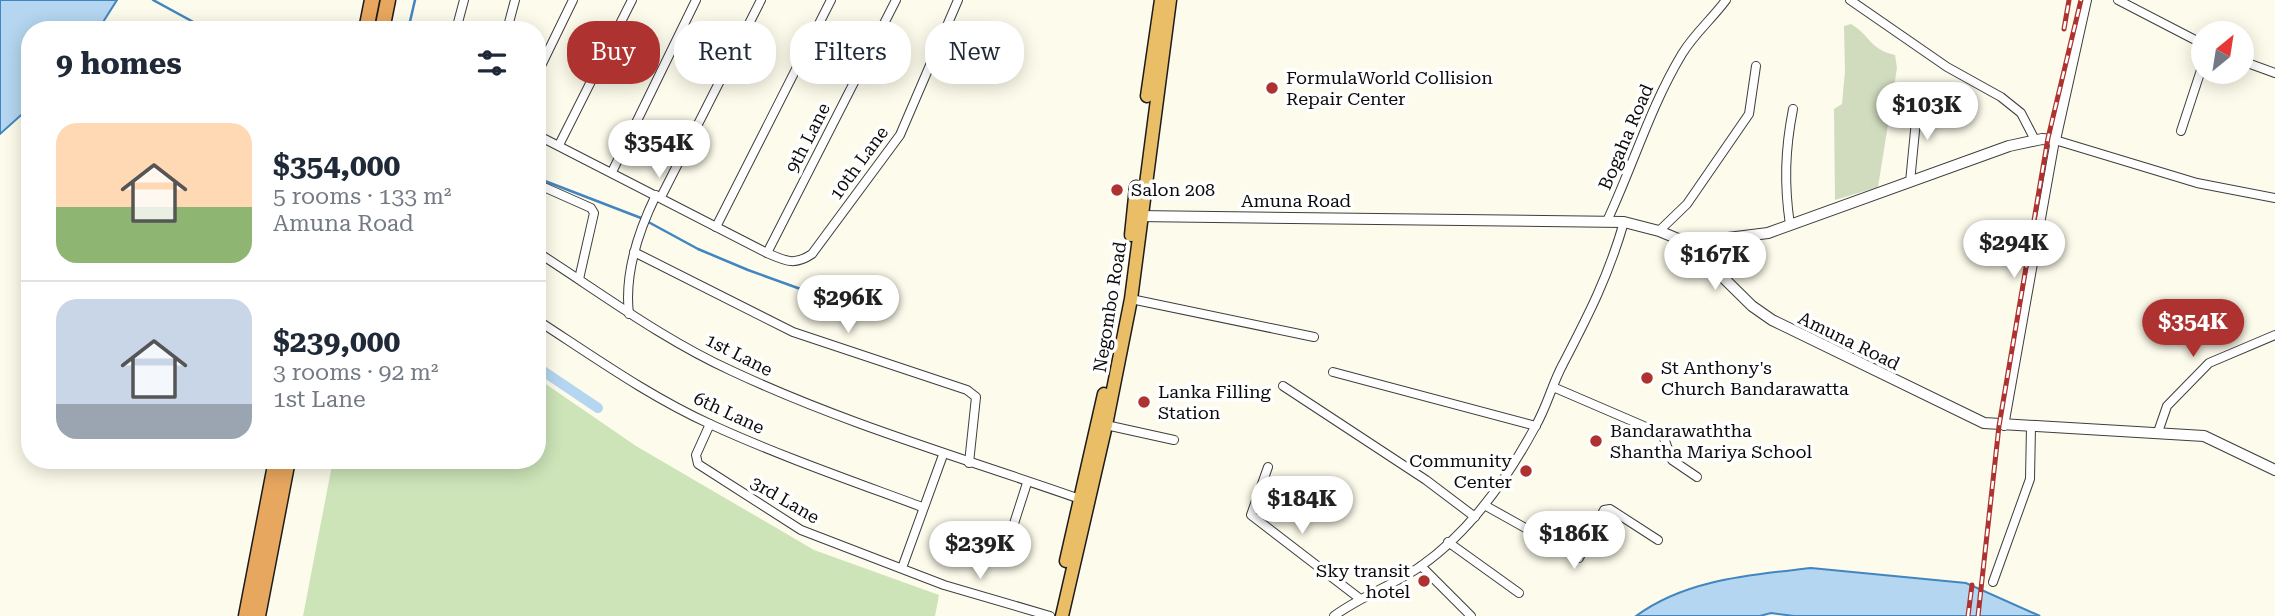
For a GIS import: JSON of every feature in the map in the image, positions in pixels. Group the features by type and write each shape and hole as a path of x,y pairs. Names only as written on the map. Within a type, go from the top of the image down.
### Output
{"highway":[{"path":"368,21 372,0"},
{"path":"384,21 388,0"},
{"name":"Negombo Road","path":"1062,616 1106,425 1131,299 1137,216 1161,0"},
{"name":"Negombo Road","path":"1052,616 1113,355 1170,0"},
{"path":"246,616 274,469"},
{"path":"258,616 287,469"}],"street":[{"path":"458,21 464,0"},
{"path":"509,21 515,0"},
{"path":"546,56 573,0"},
{"path":"559,145 632,0"},
{"path":"612,172 696,0"},
{"path":"629,314 628,293 634,252 646,214 659,196 761,0"},
{"path":"716,227 831,0"},
{"name":"9th Lane","path":"767,253 896,0"},
{"name":"10th Lane","path":"546,139 767,253 791,263 799,263 812,254 900,135 958,0"},
{"name":"Bogaha Road","path":"1607,221 1630,172 1653,108 1693,38 1726,0"},
{"path":"1850,0 1947,67 2001,97 2021,113 2035,140"},
{"path":"2004,426 2055,140 2086,0"},
{"path":"2119,0 2191,38"},
{"path":"2254,65 2275,73"},
{"path":"1658,231 1687,204 1749,114 1756,66"},
{"path":"2181,131 2196,84"},
{"path":"1910,181 1918,100"},
{"path":"1790,225 1784,185 1784,155 1793,110"},
{"path":"1688,243 1768,233 2009,146 2035,140 2055,140 2197,183 2275,198"},
{"path":"546,188 591,208 594,213 579,279"},
{"name":"Amuna Road","path":"1137,216 1624,222 1688,243 1752,306 1772,320 1977,420 2004,426 2158,432 2212,438 2275,470"},
{"path":"1334,616 1359,598 1421,566 1486,506 1536,426 1611,269 1624,222"},
{"path":"634,252 793,332 967,390 976,397 969,463"},
{"name":"1st Lane","path":"546,258 629,314 729,370 818,410 943,455 1080,499"},
{"path":"1131,299 1314,337"},
{"name":"6th Lane","path":"546,326 625,378 710,424 819,469 922,507"},
{"path":"2158,432 2167,406 2209,363 2275,335"},
{"path":"1332,372 1536,426"},
{"path":"1283,386 1426,480 1475,517"},
{"path":"1553,387 1653,430 1664,438 1672,460 1697,477"},
{"name":"3rd Lane","path":"710,424 696,455 698,464 801,530 902,568"},
{"path":"1106,425 1174,440"},
{"path":"1993,582 2030,479 2031,426"},
{"path":"943,455 902,568 944,585 1052,616"},
{"path":"1268,467 1251,515 1359,598"},
{"path":"1010,536 1027,483"},
{"path":"1486,506 1578,558 1604,510 1611,509 1658,540"},
{"path":"1448,542 1519,593"},
{"path":"1421,566 1471,616"}],"green space":[{"path":"1851,24 1875,46 1895,55 1897,68 1878,187 1835,200 1834,109 1842,104 1845,71 1844,26"},
{"path":"546,384 636,446 814,550 939,595 935,616 303,616 331,469 546,469"}],"water":[{"path":"0,0 117,0 104,21 21,21 21,115 0,134"},
{"path":"1811,568 1966,583 2040,616 1794,616 1771,613 1760,616 1636,616 1655,604 1698,586"}],"waterway":[{"path":"153,0 192,21"},
{"path":"410,21 415,0"},
{"path":"546,181 641,218 698,249 748,270 856,309"},
{"path":"546,373 598,408"}],"railway":[{"path":"2064,29 2069,0"},
{"path":"1978,616 1999,426 2048,138 2081,0"},
{"path":"1968,616 1972,585"}],"place":[{"name":"FormulaWorld Collision Repair Center","path":"1272,88"},
{"name":"Salon 208","path":"1117,190"},
{"name":"St Anthony's Church Bandarawatta","path":"1647,378"},
{"name":"Lanka Filling Station","path":"1144,402"},
{"name":"Bandarawaththa Shantha Mariya School","path":"1596,441"},
{"name":"Community Center","path":"1526,471"},
{"name":"Sky transit hotel","path":"1424,581"}]}
